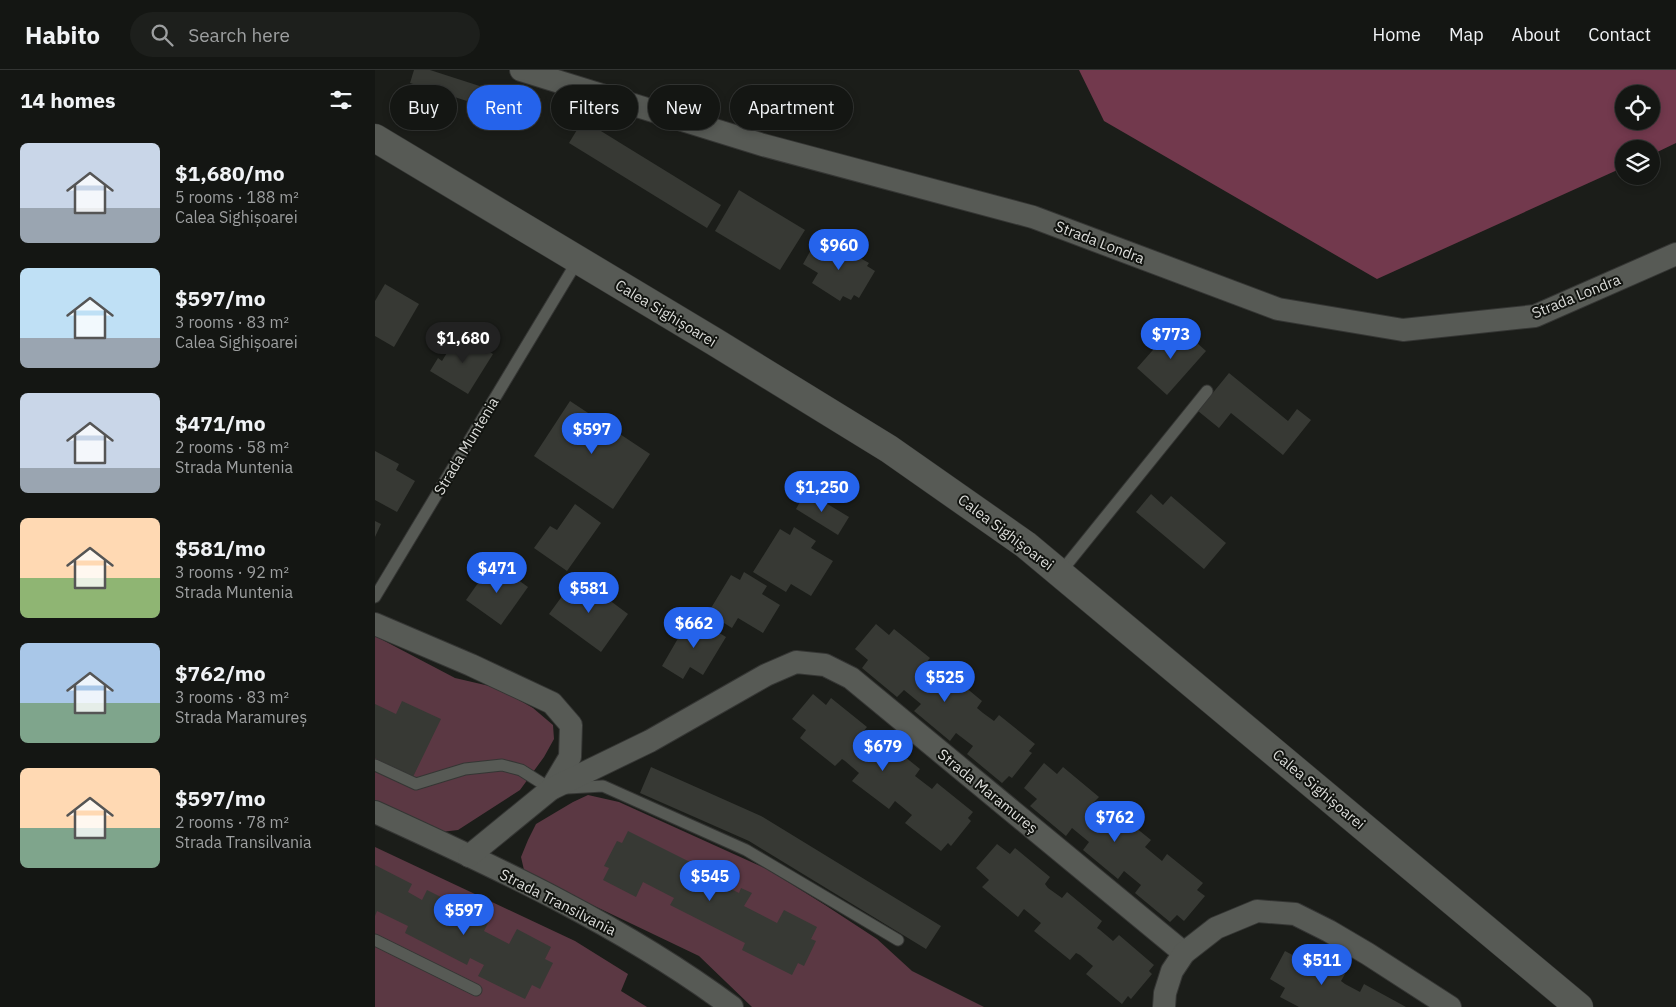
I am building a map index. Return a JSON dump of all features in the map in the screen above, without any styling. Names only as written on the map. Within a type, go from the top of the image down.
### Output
[{"type":"main road","name":"Calea Sighișoarei","points":[[375,138],[889,449],[1026,545],[1579,1007]]},
{"type":"street","name":"Strada Londra","points":[[521,70],[763,145],[1033,217],[1278,309],[1403,330],[1535,316],[1676,254]]},
{"type":"street","points":[[375,624],[471,665],[552,703],[571,725],[570,757],[551,789]]},
{"type":"street","name":"Strada Maramureș","points":[[469,856],[551,789],[649,741],[766,674],[795,662],[825,665],[851,678],[1184,953]]},
{"type":"street","name":"Strada Transilvania","points":[[375,812],[573,908],[629,939],[732,1007]]},
{"type":"street","points":[[1164,1007],[1165,993],[1172,971],[1184,953],[1216,928],[1257,910],[1295,914],[1345,940],[1450,1007]]},
{"type":"lane","name":"Strada Muntenia","points":[[375,597],[579,260]]},
{"type":"lane","points":[[1060,573],[1207,391]]},
{"type":"lane","points":[[375,765],[416,784],[465,769],[502,765],[521,770],[551,789],[603,786],[746,850],[898,940]]},
{"type":"lane","points":[[375,940],[476,990]]},
{"type":"shaded area","points":[[1079,70],[1676,70],[1676,143],[1660,151],[1660,140],[1615,140],[1615,171],[1377,279],[1104,121]]},
{"type":"shaded area","points":[[375,636],[455,678],[498,688],[533,708],[553,725],[554,739],[544,757],[520,790],[458,830],[433,833],[375,808]]},
{"type":"shaded area","points":[[588,795],[619,802],[767,869],[877,939],[912,971],[984,1007],[752,1007],[699,956],[561,890],[524,870],[521,857],[536,824]]},
{"type":"shaded area","points":[[375,847],[575,941],[628,974],[621,991],[647,1007],[375,1007]]},
{"type":"building","points":[[414,70],[430,70],[476,85],[467,85],[467,101],[457,98],[457,85],[416,85],[410,83]]},
{"type":"building","points":[[577,130],[599,130],[721,205],[707,228],[569,143]]},
{"type":"building","points":[[739,190],[805,230],[780,270],[715,231]]},
{"type":"building","points":[[828,240],[869,263],[867,266],[875,271],[859,298],[854,295],[851,300],[843,296],[840,301],[812,283],[818,273],[803,264],[812,248],[820,253]]},
{"type":"building","points":[[385,284],[419,304],[394,347],[375,336],[375,301]]},
{"type":"building","points":[[1176,324],[1206,351],[1167,395],[1137,368]]},
{"type":"building","points":[[459,333],[493,354],[468,394],[430,371],[438,358],[442,361]]},
{"type":"building","points":[[1229,373],[1288,421],[1297,409],[1311,420],[1283,455],[1231,413],[1219,428],[1198,411]]},
{"type":"building","points":[[570,401],[650,454],[613,509],[534,456]]},
{"type":"building","points":[[375,451],[399,464],[396,470],[415,481],[397,512],[375,500]]},
{"type":"building","points":[[806,491],[849,517],[838,535],[796,509]]},
{"type":"building","points":[[1151,494],[1163,505],[1171,496],[1226,543],[1204,569],[1136,512]]},
{"type":"building","points":[[575,504],[601,523],[567,571],[534,548],[550,526],[557,530]]},
{"type":"building","points":[[375,521],[381,524],[375,537]]},
{"type":"building","points":[[794,527],[816,541],[811,548],[833,561],[811,596],[791,584],[786,592],[753,572],[780,529],[790,535]]},
{"type":"building","points":[[493,562],[528,587],[501,625],[466,600]]},
{"type":"building","points":[[744,572],[767,586],[762,594],[780,605],[763,633],[738,618],[732,628],[708,613],[731,575],[740,580]]},
{"type":"building","points":[[577,576],[628,614],[601,652],[549,614]]},
{"type":"building","points":[[691,616],[726,637],[703,675],[690,667],[683,679],[662,666]]},
{"type":"building","points":[[876,624],[889,635],[894,629],[930,658],[924,665],[941,678],[947,672],[982,701],[977,708],[983,713],[994,721],[999,715],[1035,744],[1029,751],[1032,753],[1012,778],[1009,776],[1002,783],[967,754],[973,746],[956,733],[950,741],[914,711],[921,704],[904,690],[897,697],[862,668],[868,660],[855,649]]},
{"type":"building","points":[[813,694],[826,705],[831,698],[867,727],[862,733],[866,737],[879,747],[884,740],[920,769],[915,776],[932,789],[937,783],[973,812],[968,818],[971,821],[951,846],[948,843],[941,851],[905,823],[912,815],[895,801],[889,809],[852,781],[859,773],[845,761],[842,759],[835,766],[800,738],[806,730],[792,719]]},
{"type":"building","points":[[402,701],[441,719],[413,777],[375,758],[375,704],[396,714]]},
{"type":"building","points":[[1044,763],[1057,774],[1063,767],[1099,797],[1093,803],[1110,817],[1115,811],[1151,840],[1145,847],[1162,861],[1167,854],[1203,883],[1197,890],[1205,896],[1184,921],[1177,915],[1170,922],[1135,893],[1141,885],[1124,871],[1118,879],[1083,850],[1089,842],[1072,828],[1066,836],[1030,806],[1037,799],[1024,788]]},
{"type":"building","points":[[651,767],[761,816],[941,926],[926,949],[749,841],[640,793]]},
{"type":"building","points":[[628,831],[716,875],[713,880],[739,893],[741,888],[752,893],[744,906],[777,923],[784,910],[817,927],[811,939],[816,941],[804,966],[798,963],[792,975],[742,950],[745,943],[670,905],[674,898],[643,882],[636,897],[603,880],[609,868],[604,866],[617,841],[622,843]]},
{"type":"building","points":[[997,844],[1010,854],[1015,848],[1050,877],[1045,884],[1048,888],[1062,898],[1067,892],[1102,921],[1097,928],[1113,941],[1119,935],[1154,965],[1149,971],[1152,974],[1131,999],[1128,996],[1122,1004],[1086,974],[1093,966],[1080,955],[1076,953],[1070,960],[1034,931],[1041,923],[1024,909],[1018,917],[982,887],[989,880],[976,868]]},
{"type":"building","points":[[375,865],[412,884],[408,892],[422,900],[427,890],[489,921],[484,931],[509,944],[517,929],[551,947],[545,959],[553,963],[540,989],[532,985],[525,999],[478,976],[484,965],[470,958],[467,965],[405,933],[408,926],[377,911],[375,916]]},
{"type":"building","points":[[1285,951],[1300,959],[1304,952],[1345,974],[1341,981],[1345,984],[1360,992],[1364,984],[1406,1007],[1299,1007],[1280,997],[1285,988],[1270,979]]}]
